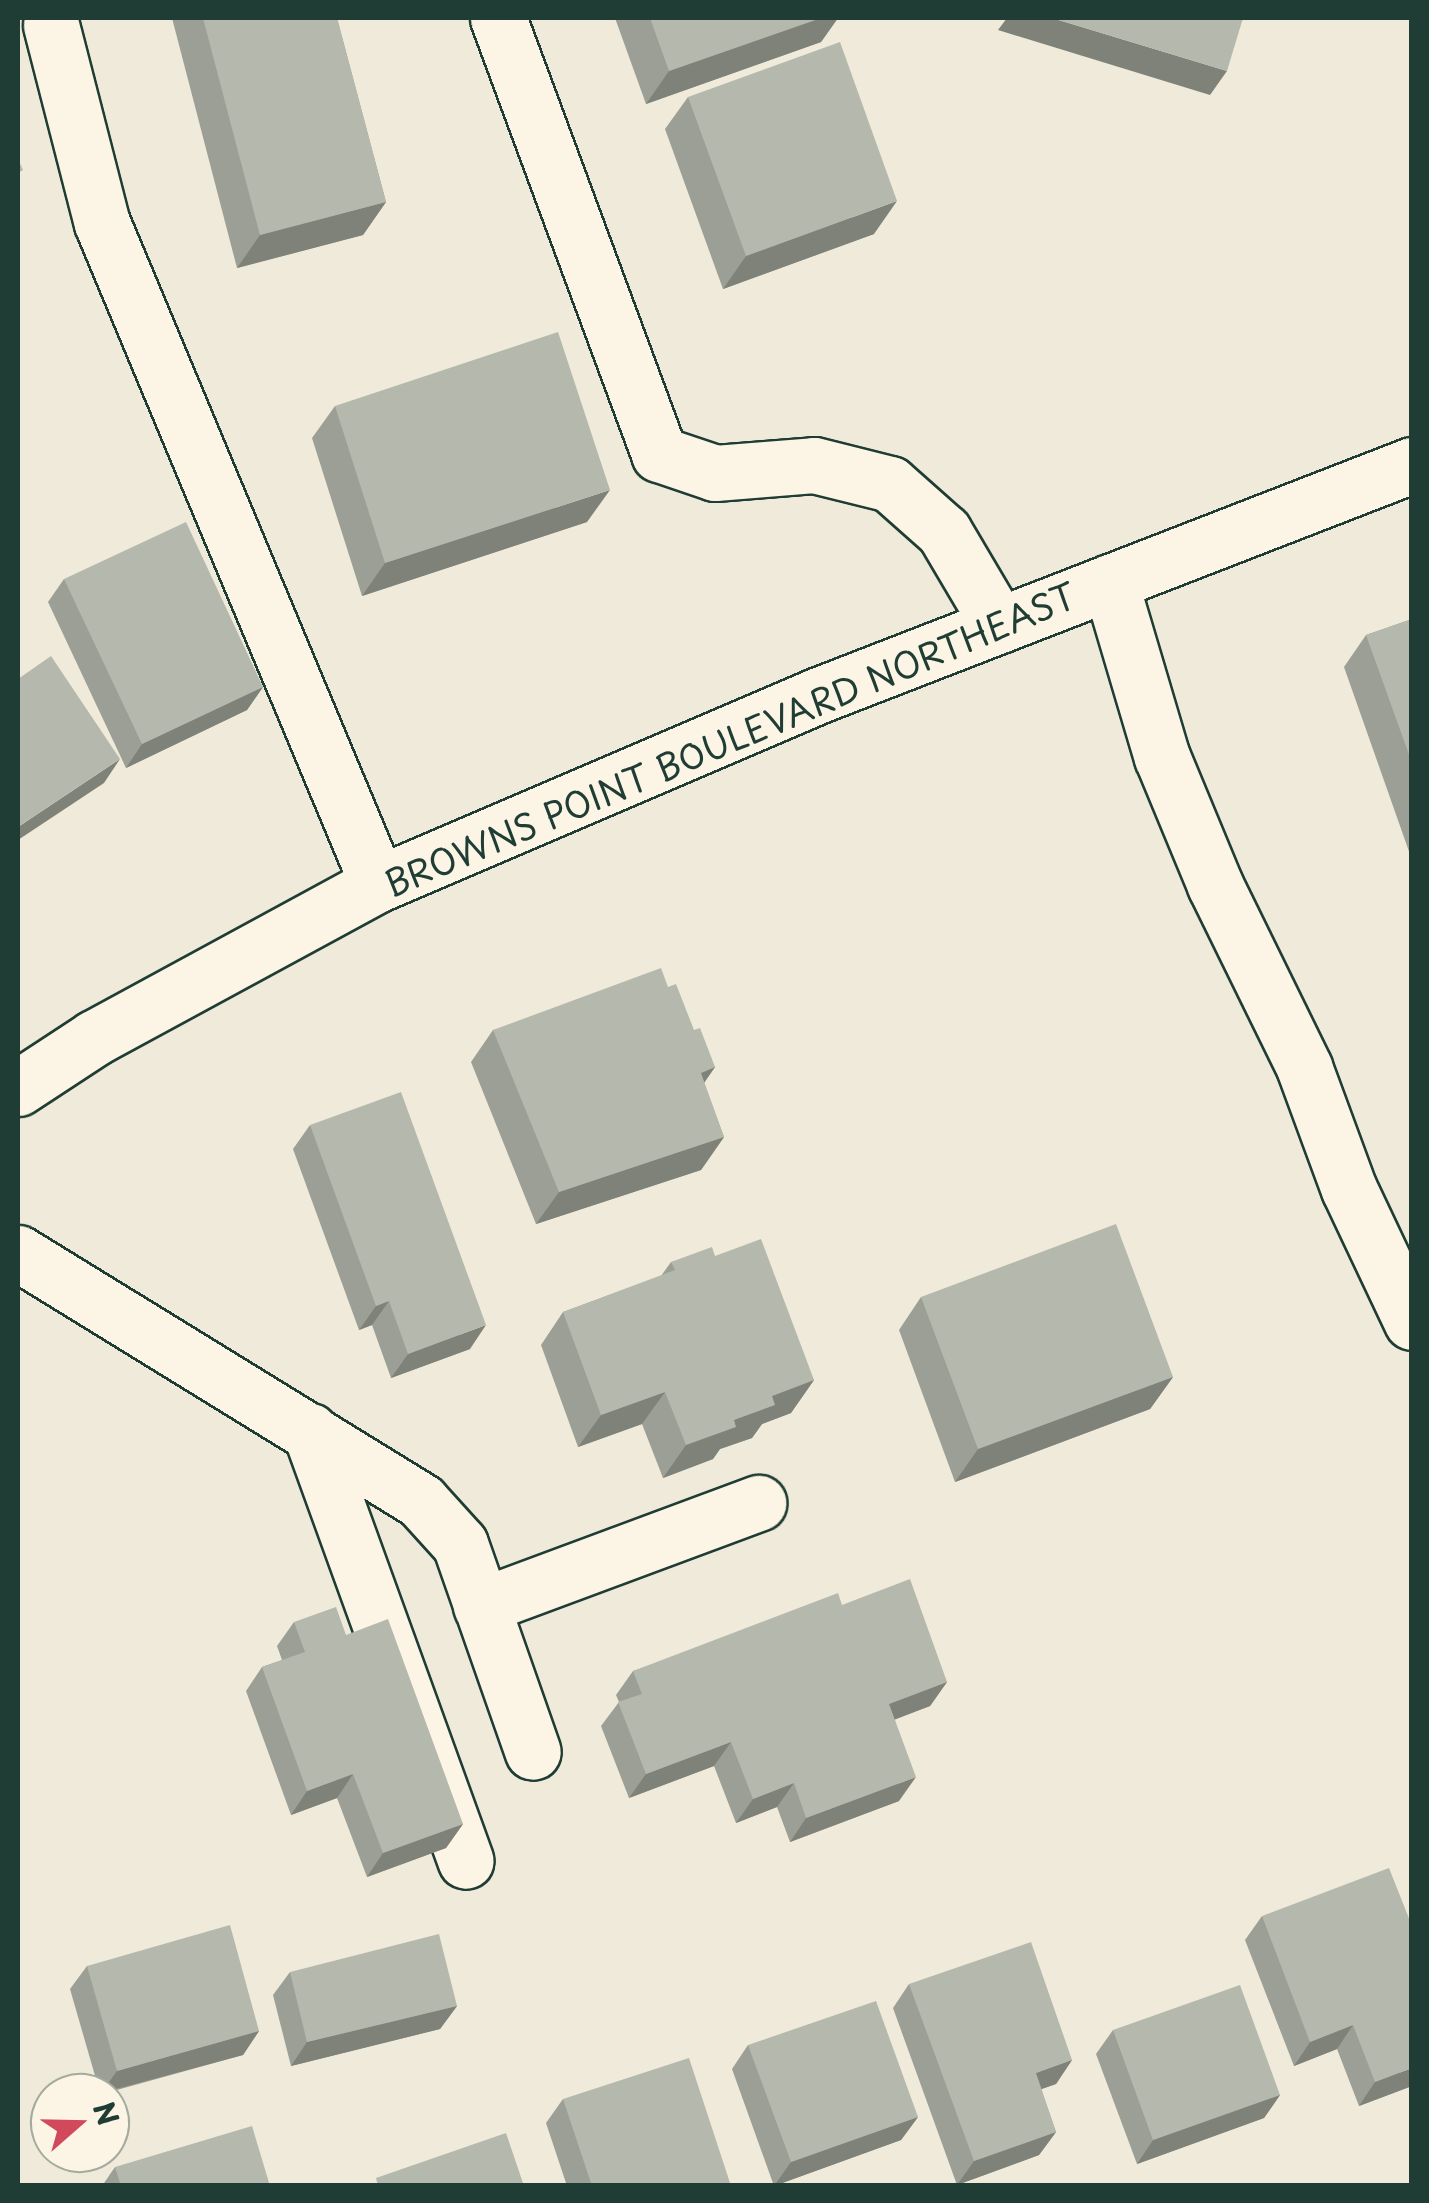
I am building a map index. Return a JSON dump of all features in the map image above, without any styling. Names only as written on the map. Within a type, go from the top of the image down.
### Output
[{"type":"street","points":[[498,18],[659,454],[715,473],[814,465],[890,484],[944,532],[999,626]]},
{"type":"street","points":[[50,25],[102,223],[378,884]]},
{"type":"street","name":"BROWNS POINT BOULEVARD NORTHEAST","points":[[18,1088],[94,1038],[378,884],[819,694],[1412,465]]},
{"type":"street","points":[[1110,582],[1162,757],[1304,1067],[1349,1189],[1412,1322]]},
{"type":"street","points":[[18,1252],[421,1501],[460,1544],[533,1752]]},
{"type":"street","points":[[310,1432],[466,1861]]},
{"type":"street","points":[[481,1606],[758,1503]]},
{"type":"building","points":[[203,18],[337,18],[386,202],[260,235]]},
{"type":"building","points":[[650,18],[821,18],[669,71]]},
{"type":"building","points":[[1052,18],[1243,18],[1227,71]]},
{"type":"building","points":[[840,42],[897,201],[746,256],[688,97]]},
{"type":"building","points":[[558,332],[610,490],[385,563],[335,406]]},
{"type":"building","points":[[186,522],[263,687],[142,744],[64,579]]},
{"type":"building","points":[[1412,619],[1412,763],[1366,635]]},
{"type":"building","points":[[51,656],[120,759],[18,827],[18,679]]},
{"type":"building","points":[[661,968],[668,987],[676,984],[694,1030],[700,1028],[715,1067],[701,1073],[724,1137],[559,1192],[493,1030]]},
{"type":"building","points":[[401,1092],[486,1325],[408,1354],[389,1301],[376,1306],[310,1125]]},
{"type":"building","points":[[1116,1224],[1173,1377],[978,1449],[921,1297]]},
{"type":"building","points":[[761,1239],[814,1380],[772,1396],[775,1405],[734,1420],[736,1427],[686,1445],[665,1392],[601,1415],[563,1312],[675,1270],[671,1262],[712,1247],[715,1256]]},
{"type":"building","points":[[910,1579],[947,1682],[889,1704],[916,1777],[806,1818],[794,1783],[753,1799],[731,1742],[646,1774],[618,1702],[642,1694],[633,1671],[838,1593],[842,1605]]},
{"type":"building","points":[[336,1607],[346,1635],[388,1619],[463,1824],[383,1853],[353,1774],[307,1791],[262,1667],[305,1652],[294,1622]]},
{"type":"building","points":[[1389,1868],[1412,1926],[1412,2068],[1375,2082],[1353,2025],[1310,2042],[1262,1916]]},
{"type":"building","points":[[230,1925],[259,2031],[117,2071],[87,1966]]},
{"type":"building","points":[[439,1934],[457,2006],[307,2042],[290,1972]]},
{"type":"building","points":[[1031,1942],[1072,2060],[1036,2073],[1056,2132],[974,2161],[909,1984]]},
{"type":"building","points":[[1240,1985],[1280,2095],[1153,2140],[1113,2030]]},
{"type":"building","points":[[876,2001],[918,2117],[791,2162],[748,2045]]},
{"type":"building","points":[[689,2058],[731,2186],[592,2186],[563,2099]]},
{"type":"building","points":[[252,2126],[270,2186],[121,2186],[117,2173],[130,2173],[130,2163]]},
{"type":"building","points":[[506,2133],[524,2186],[378,2186],[376,2178]]}]
